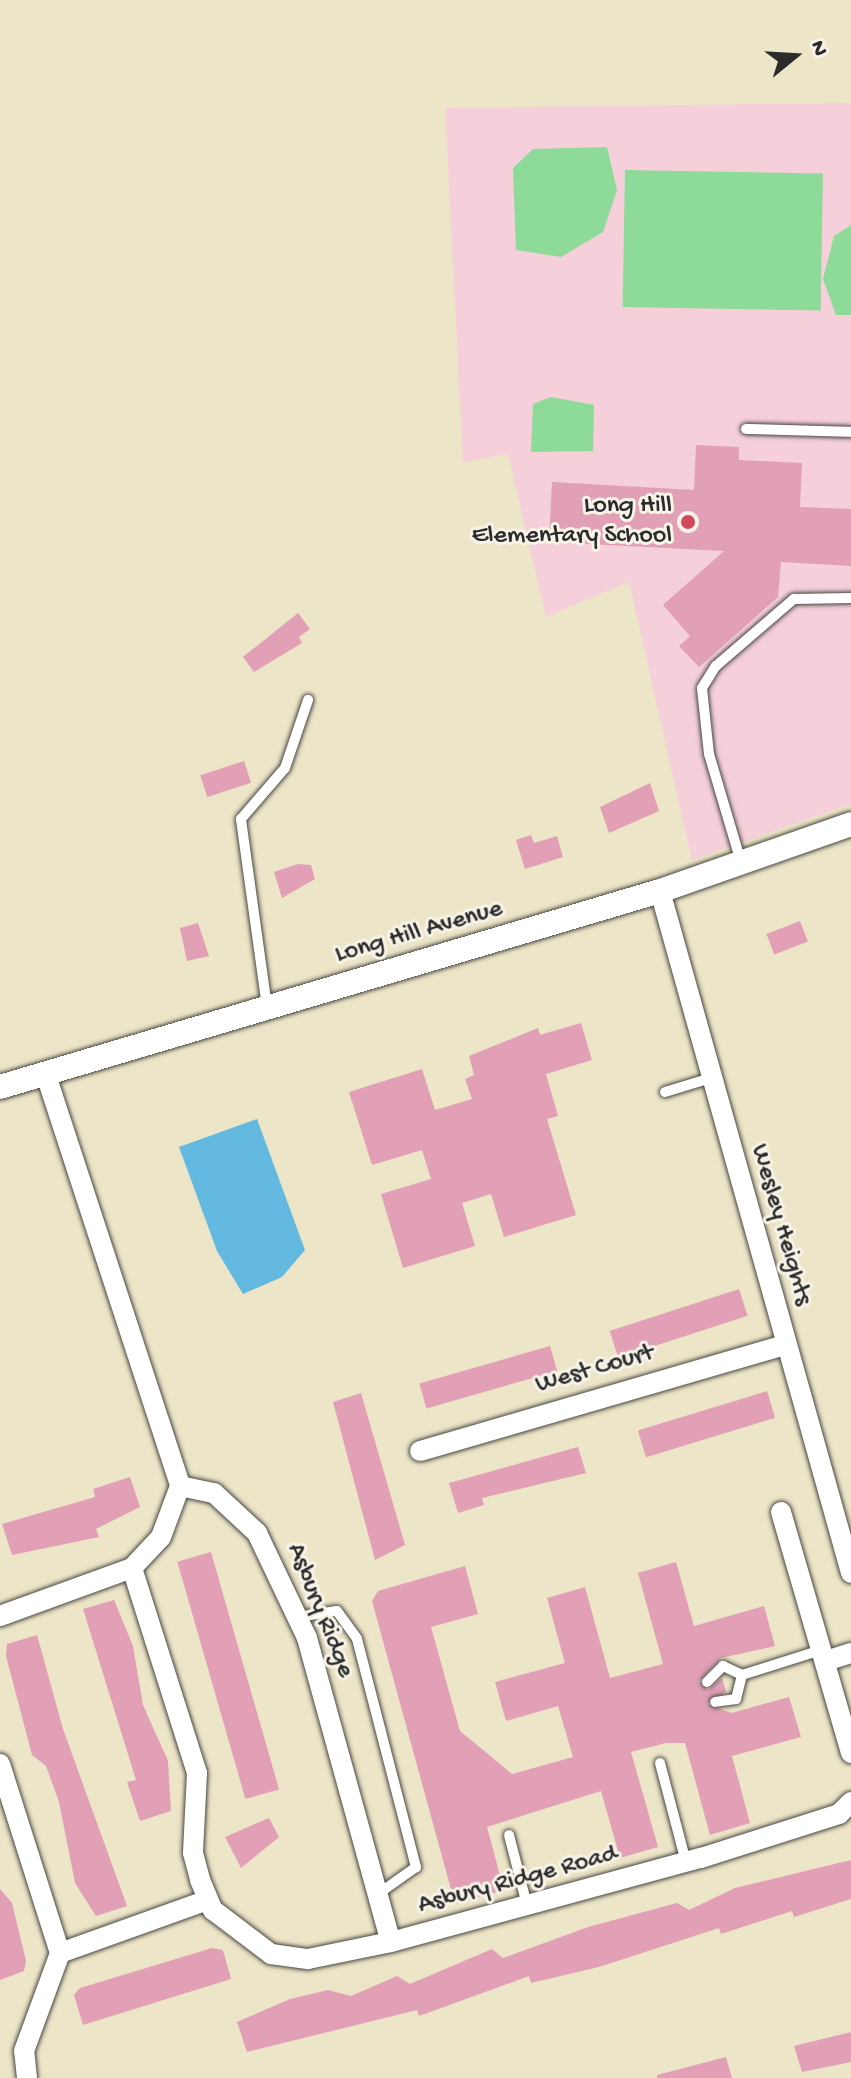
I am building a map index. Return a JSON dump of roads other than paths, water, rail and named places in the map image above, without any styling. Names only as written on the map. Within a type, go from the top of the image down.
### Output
[{"type":"street","name":"Long Hill Avenue","points":[[0,1087],[660,891],[851,824]]},
{"type":"street","name":"Wesley Heights","points":[[660,891],[851,1573]]},
{"type":"street","points":[[0,1616],[132,1568],[161,1537],[180,1486],[45,1072]]},
{"type":"street","name":"West Court","points":[[420,1451],[786,1345]]},
{"type":"street","name":"Asbury Ridge","points":[[180,1486],[214,1493],[257,1533],[298,1617],[391,1942]]},
{"type":"street","points":[[781,1512],[851,1753]]},
{"type":"street","name":"Asbury Ridge Road","points":[[132,1568],[197,1773],[193,1853],[208,1900],[238,1933],[289,1959],[391,1942],[686,1862],[839,1814],[851,1802]]},
{"type":"street","points":[[825,1655],[851,1653]]},
{"type":"street","points":[[0,1764],[60,1953],[24,2051],[27,2078]]},
{"type":"street","points":[[60,1953],[208,1900]]},
{"type":"lane","points":[[746,429],[851,432]]},
{"type":"lane","points":[[741,862],[709,754],[702,688],[716,666],[794,599],[851,598]]},
{"type":"lane","points":[[267,1007],[241,819],[285,768],[308,700]]},
{"type":"lane","points":[[665,1092],[711,1078]]},
{"type":"lane","points":[[298,1617],[337,1611],[357,1639],[415,1860],[408,1878],[378,1894]]},
{"type":"lane","points":[[707,1682],[723,1666],[742,1675],[825,1655]]},
{"type":"lane","points":[[715,1702],[736,1699],[742,1675]]},
{"type":"lane","points":[[660,1763],[686,1862]]},
{"type":"lane","points":[[509,1835],[527,1905]]},
{"type":"water","points":[[257,1119],[305,1250],[282,1277],[243,1294],[217,1251],[179,1147]]},
{"type":"place","name":"Long Hill Elementary School","points":[[688,522]]}]
